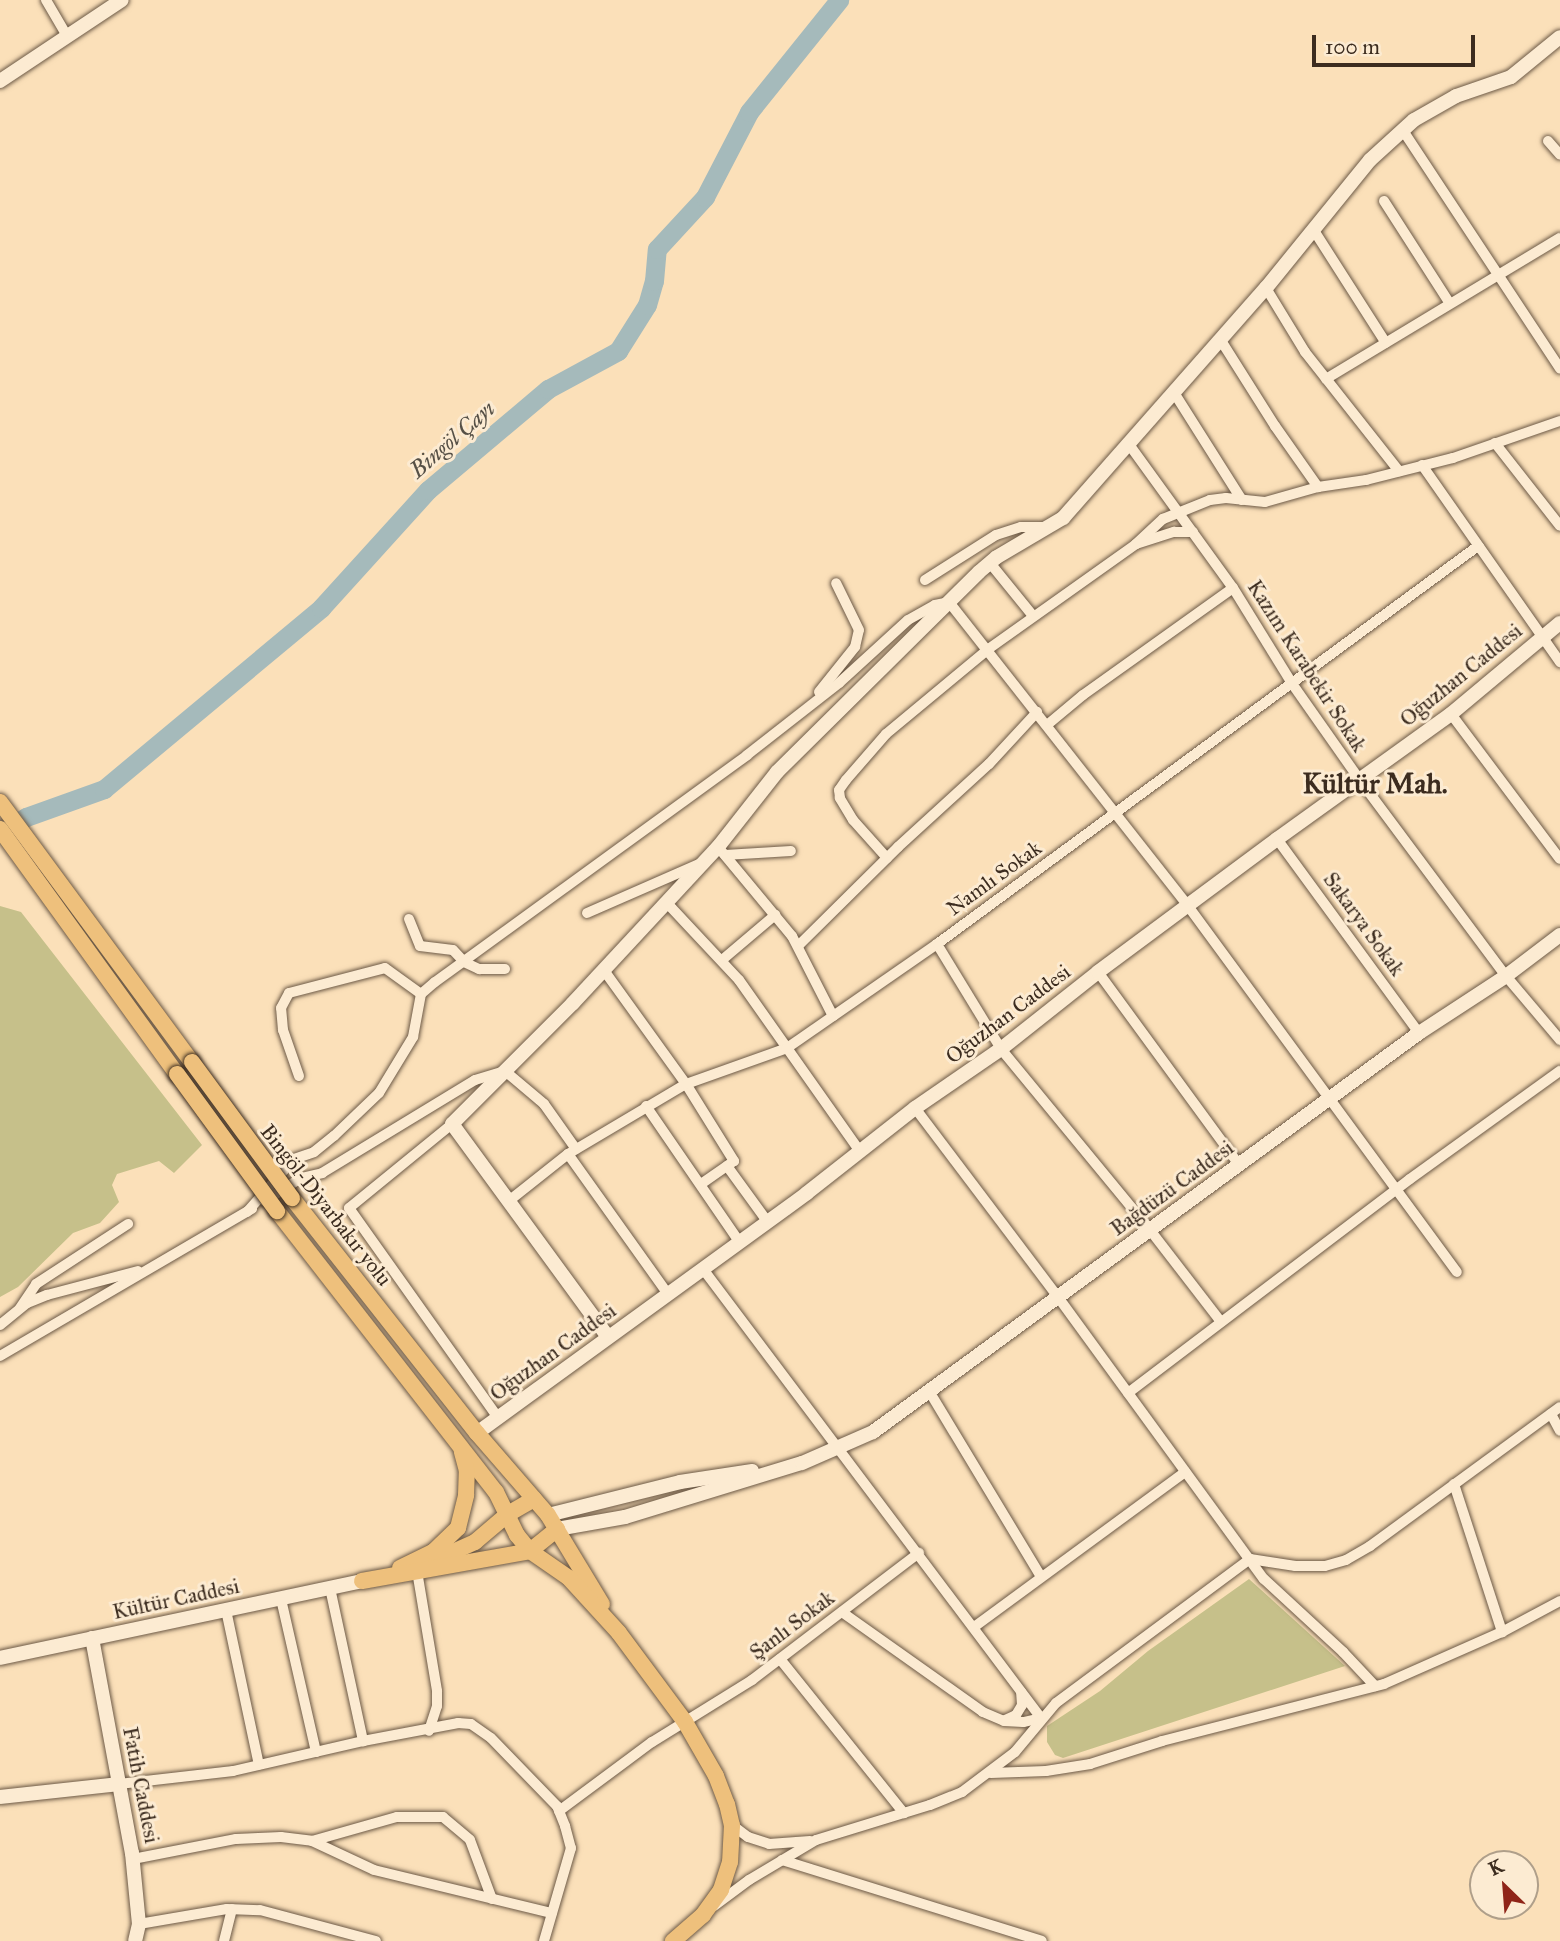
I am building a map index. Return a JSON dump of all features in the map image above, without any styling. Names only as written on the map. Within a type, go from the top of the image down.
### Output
[{"type":"main road","name":"Bingöl-Diyarbakır yolu","points":[[0,802],[292,1199],[477,1433],[552,1522],[619,1633],[685,1722],[716,1776],[727,1804],[732,1825],[730,1862],[720,1890],[703,1915],[673,1941]]},
{"type":"main road","name":"Bingöl-Diyarbakır yolu","points":[[0,829],[277,1211],[496,1492],[517,1535],[530,1551],[569,1578],[619,1633]]},
{"type":"main road","points":[[362,1581],[418,1561],[449,1539],[458,1528],[465,1507],[467,1471],[459,1444]]},
{"type":"main road","points":[[362,1581],[455,1553],[475,1542],[508,1514],[534,1499]]},
{"type":"main road","points":[[362,1581],[530,1551],[552,1522]]},
{"type":"street","points":[[46,0],[67,36]]},
{"type":"street","points":[[0,81],[122,0]]},
{"type":"street","points":[[587,913],[703,862],[721,851],[777,772],[990,563],[1063,518],[1266,288],[1358,173],[1402,129],[1456,96],[1511,77],[1560,37]]},
{"type":"street","points":[[1402,129],[1500,273],[1560,369]]},
{"type":"street","points":[[1548,141],[1560,155]]},
{"type":"street","points":[[1384,201],[1450,304]]},
{"type":"street","points":[[1313,229],[1386,343]]},
{"type":"street","points":[[1326,379],[1560,238]]},
{"type":"street","points":[[1266,288],[1326,379],[1399,471]]},
{"type":"street","points":[[1220,339],[1275,426],[1318,487]]},
{"type":"street","points":[[1173,391],[1242,500]]},
{"type":"street","points":[[887,858],[853,820],[839,790],[886,734],[987,650],[1178,511],[1210,500],[1265,502],[1318,487],[1399,471],[1560,421]]},
{"type":"street","name":"Kazım Karabekir Sokak","points":[[1129,443],[1233,589],[1293,685],[1359,779],[1506,976],[1560,1040]]},
{"type":"street","points":[[1494,443],[1560,526]]},
{"type":"street","points":[[1422,465],[1560,662]]},
{"type":"street","points":[[925,580],[996,535],[1021,527],[1051,527]]},
{"type":"street","points":[[1136,544],[1174,532],[1193,532]]},
{"type":"street","name":"Namlı Sokak","points":[[510,1200],[572,1152],[686,1084],[788,1048],[937,944],[1293,685],[1478,546]]},
{"type":"street","points":[[990,563],[1033,617]]},
{"type":"street","points":[[802,710],[855,647],[859,630],[836,583]]},
{"type":"street","points":[[1047,725],[1083,695],[1233,589]]},
{"type":"street","points":[[950,602],[1188,905],[1457,1272]]},
{"type":"street","points":[[247,1212],[293,1159],[314,1152],[379,1093],[413,1037],[421,994],[747,755],[839,683],[908,620],[935,605],[950,602]]},
{"type":"street","name":"Oğuzhan Caddesi","points":[[477,1433],[703,1269],[915,1108],[1001,1049],[1098,972],[1277,839],[1451,714],[1560,623]]},
{"type":"street","points":[[798,946],[887,858],[989,764],[1037,712]]},
{"type":"street","points":[[1451,714],[1560,859]]},
{"type":"street","name":"Sakarya Sokak","points":[[1277,839],[1419,1032]]},
{"type":"street","points":[[721,851],[791,851]]},
{"type":"street","points":[[721,851],[798,946],[833,1016]]},
{"type":"street","points":[[498,1418],[349,1208],[452,1124],[603,970],[703,862]]},
{"type":"street","points":[[666,902],[722,960],[859,1150]]},
{"type":"street","points":[[722,960],[775,915]]},
{"type":"street","points":[[408,919],[420,946],[453,950],[464,962],[490,971],[505,969]]},
{"type":"street","name":"Bağdüzü Caddesi","points":[[552,1522],[625,1517],[802,1463],[873,1432],[1419,1032],[1506,976],[1560,935]]},
{"type":"street","points":[[937,944],[1001,1049],[1150,1230],[1221,1322]]},
{"type":"street","points":[[299,1076],[283,1030],[281,1008],[289,993],[385,968],[421,994]]},
{"type":"street","points":[[603,970],[686,1084],[734,1161],[701,1184]]},
{"type":"street","points":[[1098,972],[1239,1165]]},
{"type":"street","points":[[505,1071],[544,1104],[572,1152],[667,1293]]},
{"type":"street","points":[[0,1356],[301,1178],[322,1173],[475,1080],[505,1071]]},
{"type":"street","points":[[1128,1393],[1396,1190],[1560,1071]]},
{"type":"street","points":[[646,1106],[738,1240]]},
{"type":"street","points":[[915,1108],[1058,1297],[1264,1579],[1343,1652],[1375,1686]]},
{"type":"street","points":[[452,1124],[608,1337]]},
{"type":"street","points":[[727,1166],[767,1221]]},
{"type":"street","points":[[0,1325],[20,1308],[36,1284],[128,1224]]},
{"type":"street","points":[[20,1308],[47,1296],[149,1268]]},
{"type":"street","points":[[703,1269],[839,1446],[1041,1718]]},
{"type":"street","points":[[929,1391],[1041,1577]]},
{"type":"street","points":[[732,1825],[748,1837],[769,1844],[816,1840],[962,1792],[991,1773],[1014,1752],[1041,1718],[1073,1689],[1250,1559],[1295,1566],[1325,1566],[1346,1560],[1370,1546],[1556,1410],[1560,1431]]},
{"type":"street","points":[[974,1628],[1185,1472]]},
{"type":"street","points":[[1454,1484],[1502,1632]]},
{"type":"street","name":"Şanlı Sokak","points":[[559,1811],[780,1659],[919,1553]]},
{"type":"street","points":[[417,1572],[437,1692],[437,1706],[429,1731]]},
{"type":"street","name":"Kültür Caddesi","points":[[0,1658],[362,1581]]},
{"type":"street","points":[[330,1588],[363,1741]]},
{"type":"street","points":[[281,1599],[316,1752]]},
{"type":"street","points":[[991,1773],[1046,1772],[1090,1764],[1162,1741],[1375,1686],[1502,1632],[1560,1601]]},
{"type":"street","points":[[226,1610],[259,1765]]},
{"type":"street","points":[[842,1612],[983,1712],[1004,1720],[1023,1722],[1041,1718]]},
{"type":"street","name":"Fatih Caddesi","points":[[92,1638],[133,1859],[139,1924],[135,1941]]},
{"type":"street","points":[[780,1659],[904,1813]]},
{"type":"street","points":[[1004,1720],[1016,1715],[1022,1705],[1021,1690]]},
{"type":"street","points":[[0,1797],[259,1765],[458,1723],[481,1729],[559,1811],[571,1848],[544,1941]]},
{"type":"street","points":[[312,1841],[397,1817],[443,1817],[470,1840],[492,1899]]},
{"type":"street","points":[[133,1859],[236,1839],[281,1837],[312,1841],[374,1870],[552,1913]]},
{"type":"street","points":[[703,1915],[782,1860],[816,1840]]},
{"type":"street","points":[[782,1860],[1042,1941]]},
{"type":"street","points":[[139,1924],[232,1909],[260,1910],[340,1936],[376,1941]]},
{"type":"street","points":[[224,1941],[232,1909]]},
{"type":"shaded area","points":[[0,906],[21,912],[202,1145],[174,1173],[159,1161],[117,1174],[112,1185],[119,1202],[100,1223],[73,1233],[18,1287],[0,1297]]},
{"type":"shaded area","points":[[1249,1579],[1345,1666],[1063,1758],[1055,1755],[1047,1742],[1047,1726],[1100,1691],[1148,1651]]},
{"type":"waterway","name":"Bingöl Çayı","points":[[1,832],[26,817],[104,789],[321,608],[428,490],[548,389],[618,351],[647,305],[654,281],[657,249],[705,197],[749,112],[839,0]]},
{"type":"district","name":"Kültür Mah.","points":[[1375,784]]}]
